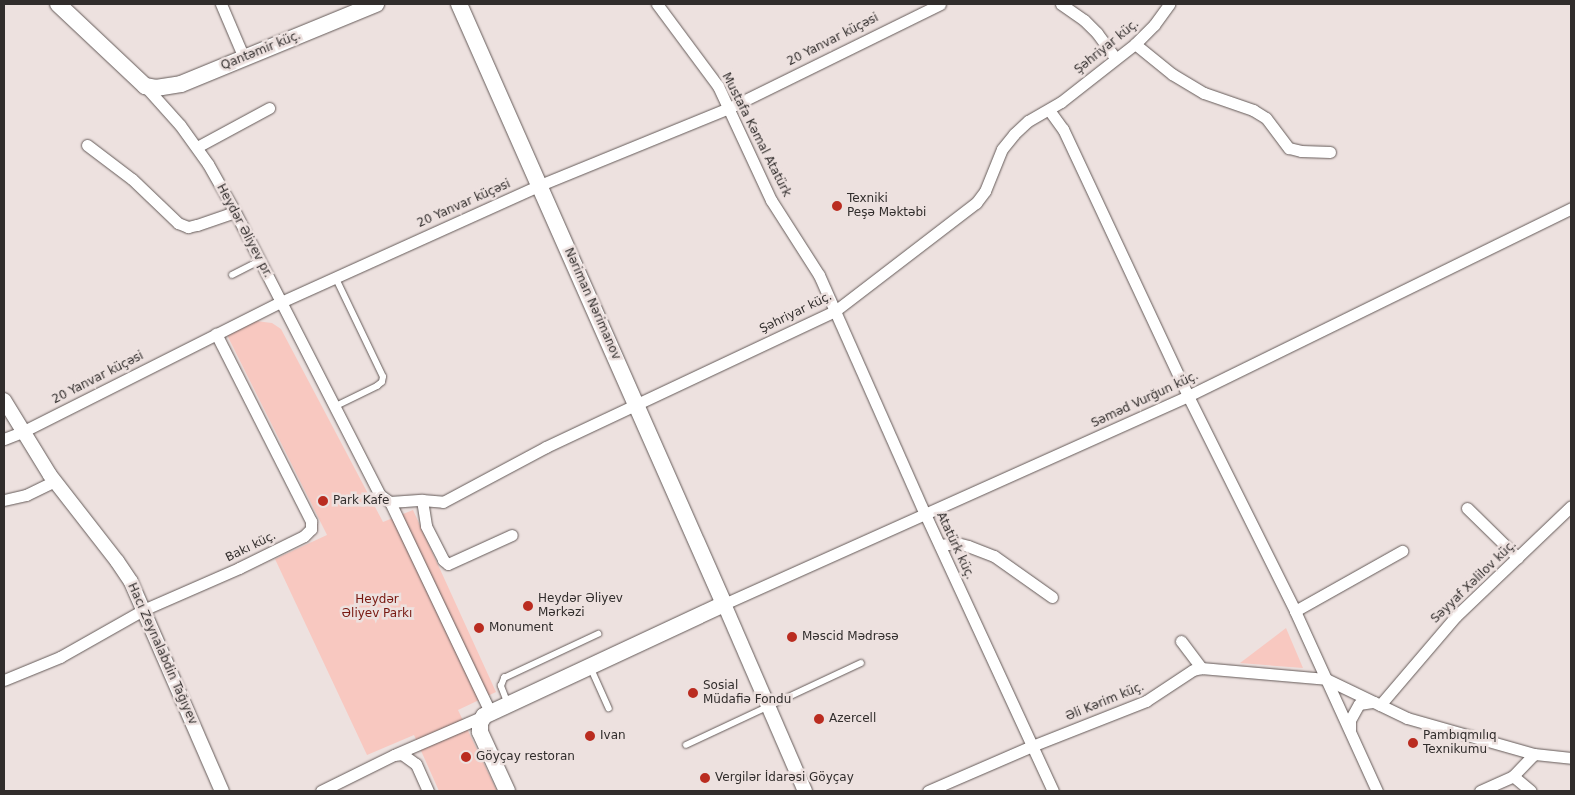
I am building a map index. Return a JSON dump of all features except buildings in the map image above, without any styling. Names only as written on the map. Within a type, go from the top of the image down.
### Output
[{"type":"main road","name":"Heydər Əliyev pr.","points":[[58,4],[145,86]]},
{"type":"main road","name":"Qantəmir küç.","points":[[145,86],[167,88],[376,4]]},
{"type":"main road","name":"Nəriman Nərimanov","points":[[459,4],[724,604]]},
{"type":"main road","points":[[507,791],[485,720],[508,704],[724,604]]},
{"type":"street","points":[[222,4],[244,58]]},
{"type":"street","name":"Mustafa Kəmal Atatürk","points":[[657,4],[713,80],[729,108],[772,200],[819,275],[835,311]]},
{"type":"street","name":"20 Yanvar küçəsi","points":[[4,439],[22,432],[280,302],[540,185],[729,108],[940,4]]},
{"type":"street","points":[[1061,4],[1084,20],[1097,33],[1115,58]]},
{"type":"street","name":"Şəhriyar küç.","points":[[390,502],[422,500],[443,502],[456,497],[546,447],[835,311],[976,203],[985,191],[1002,149],[1028,121],[1049,110],[1135,44],[1154,25],[1169,4]]},
{"type":"street","points":[[1135,44],[1172,74],[1204,93],[1253,110],[1266,118],[1289,148],[1330,152]]},
{"type":"street","name":"Heydər Əliyev pr.","points":[[145,86],[198,147],[235,212],[380,495],[390,502]]},
{"type":"street","points":[[198,147],[269,108]]},
{"type":"street","points":[[1049,110],[1063,128],[1188,396],[1295,611],[1377,791]]},
{"type":"street","points":[[87,145],[132,179],[178,224],[188,227],[235,212]]},
{"type":"street","name":"Səməd Vurğun küç.","points":[[724,604],[1188,396],[1571,208]]},
{"type":"street","name":"Atatürk küç.","points":[[835,311],[925,514],[1053,791]]},
{"type":"street","name":"Bakı küç.","points":[[4,680],[60,657],[144,610],[239,568],[304,536],[311,529],[311,521],[216,334]]},
{"type":"street","name":"Hacı Zeynalabdin Tağıyev","points":[[4,400],[22,432],[55,481],[118,562],[131,582],[222,791]]},
{"type":"street","points":[[4,500],[26,495],[55,481]]},
{"type":"street","points":[[422,500],[426,526],[443,560],[448,564],[512,535]]},
{"type":"street","points":[[321,791],[394,755],[485,720],[390,502]]},
{"type":"street","points":[[1467,508],[1518,558]]},
{"type":"street","name":"Səyyaf Xəlilov küç.","points":[[1378,704],[1456,616],[1518,558],[1569,515]]},
{"type":"street","points":[[940,545],[957,543],[994,556],[1052,597]]},
{"type":"street","points":[[1295,611],[1402,551]]},
{"type":"street","points":[[724,604],[805,791]]},
{"type":"street","points":[[1182,641],[1201,668],[1326,679],[1408,718],[1534,754],[1571,758]]},
{"type":"street","name":"Əli Kərim küç.","points":[[928,791],[1032,746],[1146,701],[1193,670],[1201,668]]},
{"type":"street","points":[[1350,732],[1350,720],[1359,704],[1378,704]]},
{"type":"street","points":[[394,755],[402,754],[416,764],[428,791]]},
{"type":"street","points":[[1480,791],[1513,776],[1534,754]]},
{"type":"street","points":[[1513,776],[1531,791]]},
{"type":"lane","points":[[232,275],[260,261]]},
{"type":"lane","points":[[334,407],[377,386],[382,382],[383,377],[335,277]]},
{"type":"lane","points":[[508,704],[501,686],[504,678],[598,634]]},
{"type":"lane","points":[[686,745],[861,663]]},
{"type":"lane","points":[[590,666],[609,708]]},
{"type":"green space","name":"Heydər Əliyev Parkı","points":[[256,321],[272,323],[281,329],[383,522],[413,510],[496,692],[458,710],[497,791],[439,791],[414,735],[367,755],[275,559],[327,535],[227,335]]},
{"type":"green space","points":[[1286,628],[1303,668],[1240,663]]},
{"type":"place","name":"Texniki Peşə Məktəbi","points":[[837,206]]},
{"type":"place","name":"Park Kafe","points":[[323,501]]},
{"type":"place","name":"Heydər Əliyev Mərkəzi","points":[[528,606]]},
{"type":"place","name":"Monument","points":[[479,628]]},
{"type":"place","name":"Məscid Mədrəsə","points":[[792,637]]},
{"type":"place","name":"Sosial Müdafiə Fondu","points":[[693,693]]},
{"type":"place","name":"Azercell","points":[[819,719]]},
{"type":"place","name":"Ivan","points":[[590,736]]},
{"type":"place","name":"Pambıqmılıq Texnikumu","points":[[1413,743]]},
{"type":"place","name":"Göyçay restoran","points":[[466,757]]},
{"type":"place","name":"Vergilər İdarəsi Göyçay","points":[[705,778]]}]
